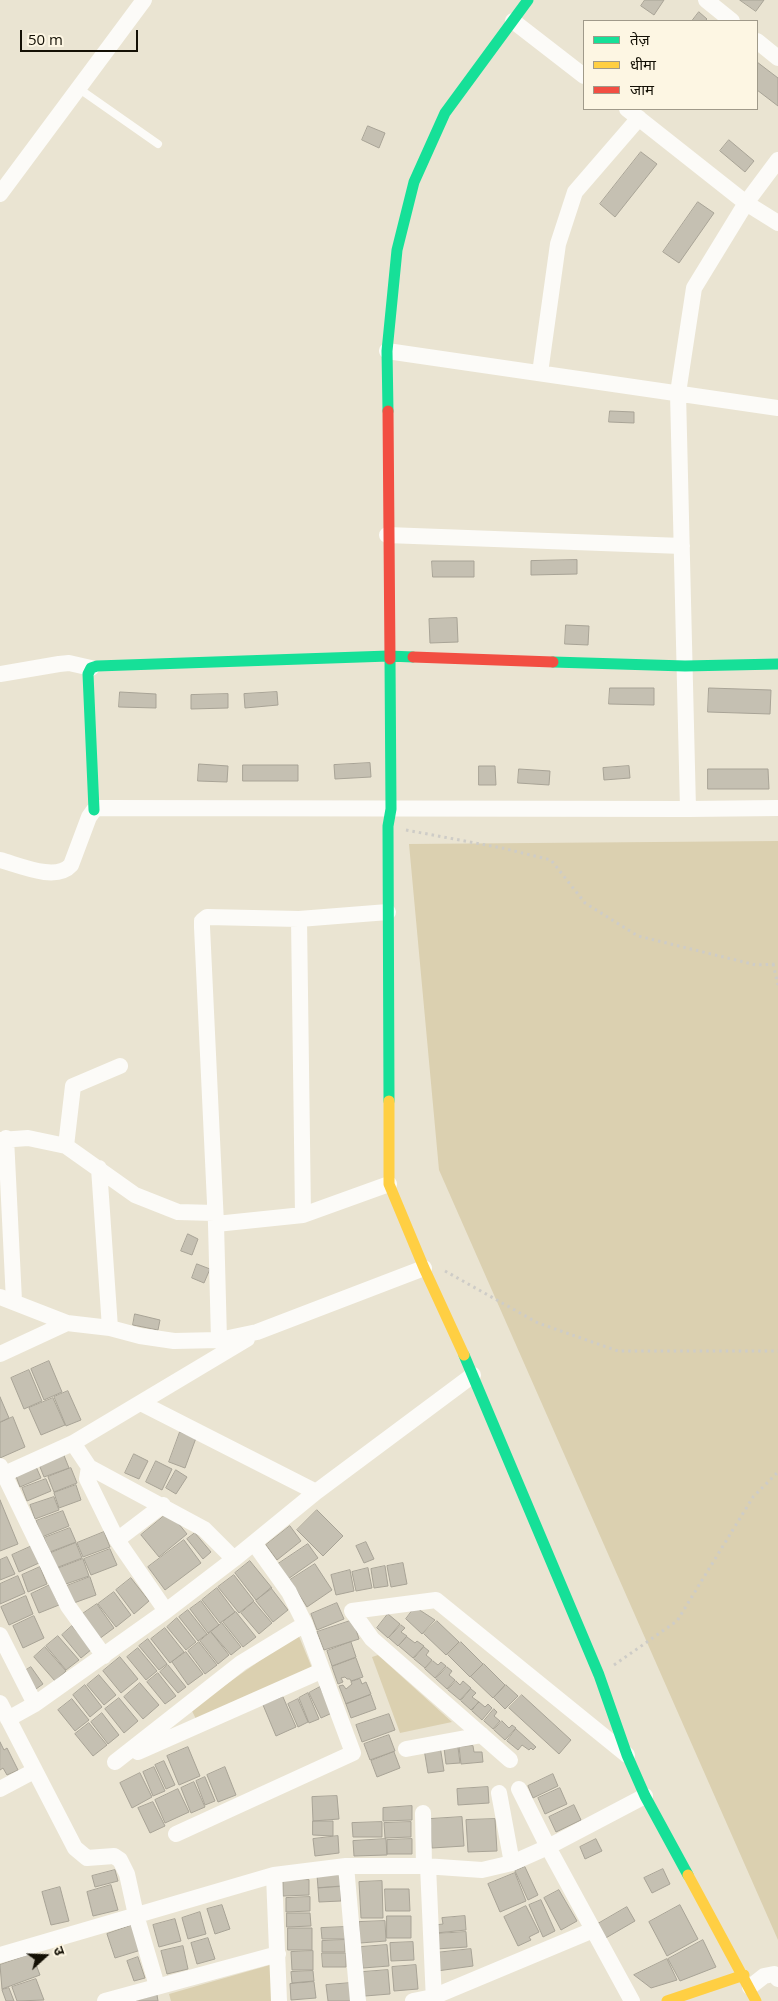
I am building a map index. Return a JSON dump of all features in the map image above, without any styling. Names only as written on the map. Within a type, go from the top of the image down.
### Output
[{"type":"street","points":[[0,194],[144,0]]},
{"type":"street","points":[[528,0],[445,113],[414,182],[397,250],[387,351],[387,535],[391,809],[388,826],[390,1184],[424,1268],[473,1375],[599,1675],[627,1755],[645,1796],[750,1992]]},
{"type":"street","points":[[706,0],[731,20]]},
{"type":"street","points":[[513,21],[583,75]]},
{"type":"street","points":[[758,42],[778,58]]},
{"type":"street","points":[[540,373],[558,244],[575,192],[633,114],[746,203],[778,223]]},
{"type":"street","points":[[688,809],[678,393],[694,288],[746,203],[778,160]]},
{"type":"street","points":[[387,351],[778,408]]},
{"type":"street","points":[[387,535],[682,546]]},
{"type":"street","points":[[0,674],[69,663],[91,668],[96,666],[389,656],[685,666],[778,664]]},
{"type":"street","points":[[91,668],[88,674],[94,810]]},
{"type":"street","points":[[0,860],[49,873],[66,870],[71,865],[89,817],[94,810],[100,808],[778,808]]},
{"type":"street","points":[[219,1340],[202,921],[207,917],[299,919],[388,912]]},
{"type":"street","points":[[299,919],[303,1215]]},
{"type":"street","points":[[66,1146],[73,1086],[120,1066]]},
{"type":"street","points":[[390,1184],[303,1215],[215,1218],[178,1212],[136,1195],[66,1146],[28,1138],[3,1139],[7,1299],[67,1323],[110,1328],[140,1336],[174,1340],[219,1340],[257,1332],[424,1268]]},
{"type":"street","points":[[99,1168],[110,1328]]},
{"type":"street","points":[[0,1354],[67,1323]]},
{"type":"street","points":[[104,1656],[68,1606],[1,1472],[74,1443],[257,1332]]},
{"type":"street","points":[[8,1719],[34,1704],[166,1611],[234,1559],[316,1492],[473,1375]]},
{"type":"street","points":[[141,1403],[316,1492]]},
{"type":"street","points":[[74,1443],[89,1467],[204,1529],[234,1559]]},
{"type":"street","points":[[89,1467],[87,1479],[117,1540],[166,1611]]},
{"type":"street","points":[[117,1540],[163,1506]]},
{"type":"street","points":[[176,1834],[353,1753],[305,1624],[289,1592],[254,1543]]},
{"type":"street","points":[[510,1760],[372,1639],[352,1611],[436,1600],[627,1755]]},
{"type":"street","points":[[305,1624],[241,1663],[115,1762],[321,1671]]},
{"type":"street","points":[[0,1635],[34,1704]]},
{"type":"street","points":[[0,1703],[75,1848],[87,1858],[114,1856],[120,1860],[127,1874],[136,1915],[157,1986]]},
{"type":"street","points":[[406,1749],[482,1735]]},
{"type":"street","points":[[0,1789],[34,1771]]},
{"type":"street","points":[[520,1789],[548,1846],[632,2001]]},
{"type":"street","points":[[499,1793],[512,1863]]},
{"type":"street","points":[[0,1955],[274,1875],[346,1866],[426,1866],[482,1870],[512,1863],[645,1796]]},
{"type":"street","points":[[423,1813],[433,1999]]},
{"type":"street","points":[[346,1866],[358,2001]]},
{"type":"street","points":[[274,1875],[279,2001]]},
{"type":"street","points":[[413,2001],[433,1999],[593,1930]]},
{"type":"street","points":[[104,2001],[121,1999],[157,1986],[278,1954]]},
{"type":"street","points":[[667,2001],[750,1992],[770,1974],[774,1974],[778,1979]]},
{"type":"lane","points":[[78,88],[158,144]]},
{"type":"path","points":[[388,826],[502,848],[551,860],[586,903],[638,936],[756,966],[776,964],[778,985]]},
{"type":"path","points":[[424,1268],[448,1271],[538,1324],[618,1351],[778,1351]]},
{"type":"path","points":[[599,1675],[677,1621],[753,1497],[778,1472]]},
{"type":"shaded area","points":[[778,841],[778,1940],[439,1170],[409,844]]},
{"type":"shaded area","points":[[298,1634],[312,1668],[197,1721],[191,1709]]},
{"type":"shaded area","points":[[378,1655],[452,1722],[400,1733],[372,1657]]},
{"type":"shaded area","points":[[270,1965],[273,2001],[171,2001],[169,1994]]},
{"type":"building","points":[[645,0],[664,0],[654,15],[641,6]]},
{"type":"building","points":[[740,0],[764,0],[756,11]]},
{"type":"building","points":[[699,12],[707,19],[706,20],[693,20]]},
{"type":"building","points":[[758,63],[778,78],[778,106],[758,91]]},
{"type":"building","points":[[368,126],[385,133],[379,148],[362,140]]},
{"type":"building","points":[[729,140],[754,161],[745,172],[720,151]]},
{"type":"building","points":[[641,152],[657,164],[615,217],[600,204]]},
{"type":"building","points":[[698,202],[714,213],[679,263],[663,252]]},
{"type":"building","points":[[610,411],[634,412],[634,423],[609,422]]},
{"type":"building","points":[[577,560],[577,574],[531,575],[531,561]]},
{"type":"building","points":[[432,561],[474,561],[474,577],[433,577]]},
{"type":"building","points":[[457,618],[458,642],[430,643],[429,619]]},
{"type":"building","points":[[566,625],[589,626],[588,645],[565,644]]},
{"type":"building","points":[[610,688],[654,688],[654,705],[609,704]]},
{"type":"building","points":[[709,688],[771,690],[770,714],[708,712]]},
{"type":"building","points":[[120,692],[156,694],[156,708],[119,707]]},
{"type":"building","points":[[277,692],[278,705],[245,708],[244,694]]},
{"type":"building","points":[[228,694],[228,708],[191,709],[191,695]]},
{"type":"building","points":[[370,763],[371,777],[335,779],[334,765]]},
{"type":"building","points":[[199,764],[228,766],[227,782],[198,781]]},
{"type":"building","points":[[243,765],[298,765],[298,781],[243,781]]},
{"type":"building","points":[[479,766],[495,766],[496,785],[479,785]]},
{"type":"building","points":[[629,766],[630,778],[604,780],[603,768]]},
{"type":"building","points":[[519,769],[550,771],[549,785],[518,783]]},
{"type":"building","points":[[708,769],[768,769],[769,789],[708,789]]},
{"type":"building","points":[[188,1234],[198,1239],[192,1255],[181,1251]]},
{"type":"building","points":[[197,1264],[210,1269],[204,1283],[192,1278]]},
{"type":"building","points":[[135,1314],[160,1320],[158,1330],[133,1325]]},
{"type":"building","points":[[49,1361],[62,1392],[44,1400],[31,1369]]},
{"type":"building","points":[[29,1370],[42,1401],[24,1409],[11,1378]]},
{"type":"building","points":[[68,1391],[81,1420],[66,1426],[54,1397]]},
{"type":"building","points":[[0,1397],[9,1418],[0,1422]]},
{"type":"building","points":[[53,1398],[65,1425],[41,1435],[29,1408]]},
{"type":"building","points":[[13,1417],[25,1447],[0,1458],[0,1423]]},
{"type":"building","points":[[180,1432],[196,1438],[185,1468],[169,1462]]},
{"type":"building","points":[[63,1453],[69,1468],[44,1477],[38,1462]]},
{"type":"building","points":[[134,1454],[148,1461],[139,1479],[125,1473]]},
{"type":"building","points":[[156,1461],[172,1469],[162,1490],[146,1482]]},
{"type":"building","points":[[34,1462],[41,1478],[20,1487],[14,1471]]},
{"type":"building","points":[[71,1468],[77,1483],[54,1492],[48,1477]]},
{"type":"building","points":[[176,1470],[187,1477],[176,1494],[166,1488]]},
{"type":"building","points":[[46,1479],[51,1491],[27,1501],[22,1488]]},
{"type":"building","points":[[76,1485],[81,1500],[59,1508],[54,1493]]},
{"type":"building","points":[[54,1497],[59,1510],[35,1519],[30,1505]]},
{"type":"building","points":[[0,1500],[18,1544],[0,1551]]},
{"type":"building","points":[[317,1510],[343,1536],[323,1556],[297,1530]]},
{"type":"building","points":[[63,1511],[69,1526],[42,1537],[36,1521]]},
{"type":"building","points":[[169,1512],[187,1534],[159,1557],[141,1535]]},
{"type":"building","points":[[290,1526],[301,1541],[277,1560],[266,1545]]},
{"type":"building","points":[[70,1528],[76,1542],[50,1552],[44,1538]]},
{"type":"building","points":[[104,1532],[110,1547],[83,1557],[77,1543]]},
{"type":"building","points":[[195,1533],[211,1552],[203,1559],[187,1539]]},
{"type":"building","points":[[184,1540],[201,1563],[165,1590],[148,1567]]},
{"type":"building","points":[[366,1542],[374,1559],[364,1563],[356,1546]]},
{"type":"building","points":[[76,1543],[82,1558],[56,1568],[51,1553]]},
{"type":"building","points":[[308,1544],[318,1558],[288,1579],[278,1564]]},
{"type":"building","points":[[32,1546],[39,1563],[19,1572],[12,1555]]},
{"type":"building","points":[[110,1549],[117,1565],[91,1575],[84,1559]]},
{"type":"building","points":[[7,1557],[15,1574],[0,1580],[0,1560]]},
{"type":"building","points":[[83,1559],[89,1576],[63,1585],[57,1569]]},
{"type":"building","points":[[250,1561],[272,1588],[256,1600],[235,1573]]},
{"type":"building","points":[[403,1563],[407,1584],[391,1587],[387,1566]]},
{"type":"building","points":[[315,1564],[332,1590],[307,1607],[290,1580]]},
{"type":"building","points":[[385,1566],[388,1586],[374,1588],[371,1569]]},
{"type":"building","points":[[40,1567],[47,1584],[28,1592],[22,1575]]},
{"type":"building","points":[[368,1568],[372,1588],[356,1591],[352,1572]]},
{"type":"building","points":[[350,1570],[354,1591],[336,1595],[331,1575]]},
{"type":"building","points":[[234,1575],[254,1601],[239,1613],[218,1587]]},
{"type":"building","points":[[18,1576],[25,1593],[0,1604],[0,1584]]},
{"type":"building","points":[[90,1577],[96,1595],[71,1604],[64,1587]]},
{"type":"building","points":[[131,1578],[149,1601],[134,1614],[116,1590]]},
{"type":"building","points":[[50,1585],[59,1605],[39,1613],[31,1594]]},
{"type":"building","points":[[217,1588],[235,1612],[220,1623],[202,1600]]},
{"type":"building","points":[[271,1588],[288,1610],[273,1622],[256,1601]]},
{"type":"building","points":[[114,1592],[131,1615],[116,1627],[98,1604]]},
{"type":"building","points":[[26,1596],[33,1614],[9,1625],[1,1607]]},
{"type":"building","points":[[201,1601],[219,1625],[208,1633],[190,1609]]},
{"type":"building","points":[[254,1602],[272,1623],[259,1634],[241,1613]]},
{"type":"building","points":[[337,1603],[344,1619],[317,1630],[311,1614]]},
{"type":"building","points":[[97,1604],[114,1628],[99,1639],[81,1615]]},
{"type":"building","points":[[415,1607],[435,1620],[422,1634],[406,1619]]},
{"type":"building","points":[[188,1610],[207,1634],[198,1641],[179,1617]]},
{"type":"building","points":[[236,1612],[256,1637],[243,1647],[223,1622]]},
{"type":"building","points":[[388,1614],[400,1624],[388,1638],[377,1628]]},
{"type":"building","points":[[34,1616],[44,1638],[23,1648],[13,1626]]},
{"type":"building","points":[[177,1618],[196,1642],[186,1650],[167,1627]]},
{"type":"building","points":[[353,1620],[359,1639],[324,1650],[317,1632]]},
{"type":"building","points":[[437,1621],[459,1642],[446,1655],[424,1634]]},
{"type":"building","points":[[222,1623],[241,1647],[231,1655],[211,1632]]},
{"type":"building","points":[[401,1625],[405,1628],[401,1632],[407,1636],[398,1646],[389,1638]]},
{"type":"building","points":[[72,1626],[92,1649],[81,1658],[62,1635]]},
{"type":"building","points":[[165,1628],[184,1652],[170,1663],[151,1639]]},
{"type":"building","points":[[211,1632],[229,1655],[218,1664],[200,1641]]},
{"type":"building","points":[[58,1636],[79,1660],[66,1670],[46,1646]]},
{"type":"building","points":[[407,1637],[415,1643],[417,1641],[424,1646],[413,1658],[399,1646]]},
{"type":"building","points":[[148,1639],[167,1664],[159,1670],[139,1646]]},
{"type":"building","points":[[199,1642],[217,1665],[205,1674],[188,1651]]},
{"type":"building","points":[[351,1642],[356,1657],[332,1666],[327,1651]]},
{"type":"building","points":[[461,1642],[483,1664],[470,1677],[448,1655]]},
{"type":"building","points":[[45,1647],[66,1671],[55,1681],[34,1657]]},
{"type":"building","points":[[424,1647],[429,1651],[426,1655],[432,1660],[425,1668],[414,1659]]},
{"type":"building","points":[[138,1648],[157,1671],[146,1680],[127,1657]]},
{"type":"building","points":[[186,1652],[203,1674],[188,1685],[172,1662]]},
{"type":"building","points":[[120,1657],[138,1679],[121,1693],[103,1671]]},
{"type":"building","points":[[356,1658],[363,1677],[351,1681],[345,1677],[341,1678],[343,1682],[338,1684],[332,1667]]},
{"type":"building","points":[[433,1661],[438,1665],[441,1662],[446,1666],[435,1678],[425,1669]]},
{"type":"building","points":[[484,1664],[505,1685],[493,1698],[471,1677]]},
{"type":"building","points":[[168,1665],[186,1687],[178,1693],[160,1672]]},
{"type":"building","points":[[31,1667],[43,1684],[36,1689],[23,1672]]},
{"type":"building","points":[[447,1667],[452,1671],[449,1675],[455,1680],[447,1689],[436,1679]]},
{"type":"building","points":[[158,1673],[176,1696],[165,1704],[147,1682]]},
{"type":"building","points":[[99,1675],[116,1695],[104,1705],[87,1685]]},
{"type":"building","points":[[360,1679],[362,1684],[366,1682],[371,1694],[346,1704],[339,1686],[343,1685],[346,1689],[352,1684],[351,1682]]},
{"type":"building","points":[[456,1681],[460,1685],[463,1681],[471,1688],[460,1700],[448,1690]]},
{"type":"building","points":[[140,1683],[159,1705],[143,1719],[124,1697]]},
{"type":"building","points":[[85,1685],[102,1707],[90,1717],[73,1695]]},
{"type":"building","points":[[506,1685],[518,1696],[505,1709],[494,1698]]},
{"type":"building","points":[[320,1687],[332,1713],[321,1718],[309,1693]]},
{"type":"building","points":[[471,1689],[476,1693],[472,1697],[479,1702],[471,1710],[461,1701]]},
{"type":"building","points":[[308,1693],[319,1719],[309,1723],[299,1698]]},
{"type":"building","points":[[371,1695],[376,1709],[351,1718],[346,1704]]},
{"type":"building","points":[[522,1695],[571,1740],[559,1754],[509,1708]]},
{"type":"building","points":[[283,1697],[296,1727],[276,1736],[263,1705]]},
{"type":"building","points":[[119,1698],[138,1721],[124,1733],[105,1709]]},
{"type":"building","points":[[72,1699],[89,1720],[75,1731],[58,1710]]},
{"type":"building","points":[[298,1699],[308,1722],[298,1727],[288,1704]]},
{"type":"building","points":[[479,1702],[485,1707],[488,1704],[492,1708],[482,1720],[472,1711]]},
{"type":"building","points":[[494,1709],[497,1712],[494,1716],[500,1721],[493,1729],[484,1721]]},
{"type":"building","points":[[102,1713],[119,1735],[108,1744],[91,1722]]},
{"type":"building","points":[[389,1714],[395,1730],[362,1742],[356,1725]]},
{"type":"building","points":[[502,1721],[509,1728],[512,1725],[516,1728],[505,1740],[494,1730]]},
{"type":"building","points":[[89,1723],[107,1745],[93,1756],[75,1734]]},
{"type":"building","points":[[516,1729],[536,1747],[533,1750],[531,1748],[529,1750],[522,1745],[518,1750],[507,1741]]},
{"type":"building","points":[[389,1735],[395,1751],[370,1760],[364,1744]]},
{"type":"building","points":[[0,1742],[4,1750],[7,1748],[18,1770],[7,1775],[3,1768],[0,1770]]},
{"type":"building","points":[[440,1746],[444,1771],[428,1773],[424,1749]]},
{"type":"building","points":[[473,1746],[474,1752],[482,1752],[483,1762],[461,1764],[459,1747]]},
{"type":"building","points":[[188,1747],[200,1776],[179,1785],[167,1756]]},
{"type":"building","points":[[458,1747],[460,1763],[446,1764],[444,1748]]},
{"type":"building","points":[[394,1752],[400,1768],[377,1777],[371,1761]]},
{"type":"building","points":[[164,1761],[175,1785],[166,1789],[155,1765]]},
{"type":"building","points":[[154,1767],[165,1791],[153,1796],[143,1772]]},
{"type":"building","points":[[225,1767],[236,1795],[218,1802],[207,1775]]},
{"type":"building","points":[[140,1773],[152,1797],[132,1808],[120,1783]]},
{"type":"building","points":[[553,1774],[558,1786],[533,1798],[528,1786]]},
{"type":"building","points":[[205,1777],[215,1801],[205,1805],[196,1781]]},
{"type":"building","points":[[194,1782],[205,1807],[191,1813],[181,1788]]},
{"type":"building","points":[[488,1787],[489,1803],[458,1805],[457,1789]]},
{"type":"building","points":[[560,1788],[567,1804],[545,1814],[538,1798]]},
{"type":"building","points":[[178,1789],[189,1812],[165,1823],[155,1800]]},
{"type":"building","points":[[337,1796],[339,1819],[313,1821],[312,1797]]},
{"type":"building","points":[[153,1802],[165,1826],[150,1833],[138,1808]]},
{"type":"building","points":[[574,1805],[581,1820],[556,1832],[549,1817]]},
{"type":"building","points":[[412,1806],[412,1820],[383,1821],[383,1808]]},
{"type":"building","points":[[462,1817],[464,1846],[432,1848],[430,1819]]},
{"type":"building","points":[[495,1819],[497,1851],[468,1852],[466,1820]]},
{"type":"building","points":[[313,1821],[333,1821],[333,1836],[313,1835]]},
{"type":"building","points":[[382,1822],[382,1837],[353,1837],[352,1823]]},
{"type":"building","points":[[411,1822],[411,1837],[385,1838],[384,1823]]},
{"type":"building","points":[[338,1836],[339,1853],[315,1856],[313,1839]]},
{"type":"building","points":[[386,1839],[387,1855],[354,1856],[353,1841]]},
{"type":"building","points":[[412,1839],[412,1854],[387,1854],[387,1840]]},
{"type":"building","points":[[596,1839],[602,1851],[585,1859],[580,1847]]},
{"type":"building","points":[[525,1867],[538,1895],[528,1900],[515,1871]]},
{"type":"building","points":[[663,1869],[670,1884],[652,1893],[644,1878]]},
{"type":"building","points":[[115,1870],[118,1881],[95,1887],[92,1876]]},
{"type":"building","points":[[515,1873],[526,1901],[500,1912],[488,1884]]},
{"type":"building","points":[[340,1874],[341,1886],[318,1888],[317,1875]]},
{"type":"building","points":[[309,1880],[309,1895],[283,1896],[283,1881]]},
{"type":"building","points":[[382,1881],[383,1918],[361,1918],[359,1882]]},
{"type":"building","points":[[111,1885],[118,1910],[93,1916],[87,1892]]},
{"type":"building","points":[[60,1887],[69,1921],[51,1925],[42,1892]]},
{"type":"building","points":[[341,1887],[341,1901],[319,1902],[318,1888]]},
{"type":"building","points":[[385,1889],[409,1889],[410,1911],[386,1911]]},
{"type":"building","points":[[559,1890],[577,1921],[561,1930],[544,1898]]},
{"type":"building","points":[[310,1897],[310,1911],[286,1912],[286,1898]]},
{"type":"building","points":[[541,1900],[555,1931],[543,1937],[529,1905]]},
{"type":"building","points":[[222,1905],[230,1929],[215,1934],[207,1909]]},
{"type":"building","points":[[680,1905],[698,1939],[667,1956],[649,1922]]},
{"type":"building","points":[[526,1906],[539,1932],[529,1937],[531,1940],[518,1946],[504,1917]]},
{"type":"building","points":[[627,1907],[635,1921],[604,1939],[596,1925]]},
{"type":"building","points":[[200,1912],[206,1934],[188,1939],[182,1918]]},
{"type":"building","points":[[287,1913],[310,1913],[311,1926],[287,1927]]},
{"type":"building","points":[[387,1916],[411,1916],[411,1938],[387,1938]]},
{"type":"building","points":[[465,1916],[466,1930],[436,1933],[435,1925],[443,1924],[442,1918]]},
{"type":"building","points":[[175,1919],[181,1941],[159,1947],[153,1925]]},
{"type":"building","points":[[385,1921],[386,1941],[360,1943],[359,1922]]},
{"type":"building","points":[[133,1925],[141,1950],[115,1958],[107,1934]]},
{"type":"building","points":[[345,1927],[345,1939],[322,1939],[321,1928]]},
{"type":"building","points":[[288,1928],[312,1928],[312,1950],[288,1950]]},
{"type":"building","points":[[466,1932],[467,1947],[436,1949],[435,1934]]},
{"type":"building","points":[[208,1938],[215,1959],[197,1964],[191,1943]]},
{"type":"building","points":[[345,1940],[345,1952],[322,1952],[322,1941]]},
{"type":"building","points":[[703,1940],[716,1967],[680,1981],[668,1959]]},
{"type":"building","points":[[413,1942],[414,1960],[391,1961],[390,1943]]},
{"type":"building","points":[[387,1945],[389,1966],[363,1968],[361,1947]]},
{"type":"building","points":[[183,1946],[188,1969],[167,1974],[161,1951]]},
{"type":"building","points":[[471,1949],[473,1966],[437,1971],[435,1953]]},
{"type":"building","points":[[313,1951],[313,1970],[292,1970],[291,1952]]},
{"type":"building","points":[[322,1953],[346,1953],[346,1967],[323,1967]]},
{"type":"building","points":[[32,1954],[40,1975],[2,1989],[0,1965]]},
{"type":"building","points":[[138,1957],[145,1978],[134,1981],[127,1961]]},
{"type":"building","points":[[667,1959],[677,1980],[651,1988],[634,1975]]},
{"type":"building","points":[[416,1965],[418,1989],[394,1991],[392,1967]]},
{"type":"building","points":[[388,1970],[390,1994],[365,1996],[363,1972]]},
{"type":"building","points":[[313,1971],[314,1981],[292,1983],[291,1972]]},
{"type":"building","points":[[36,1979],[44,2000],[17,2001],[12,1987]]},
{"type":"building","points":[[314,1982],[316,1998],[291,2000],[290,1984]]},
{"type":"building","points":[[351,1983],[353,2001],[328,2001],[326,1985]]},
{"type":"building","points":[[9,1988],[14,2001],[6,2001],[2,1990]]},
{"type":"building","points":[[157,1995],[158,2001],[133,2001]]},
{"type":"traffic: fast","points":[[388,411],[387,351],[397,250],[414,182],[445,113],[528,0]]},
{"type":"traffic: fast","points":[[94,810],[88,674],[91,668],[97,666],[389,656],[413,657]]},
{"type":"traffic: fast","points":[[389,1101],[388,826],[391,809],[390,659]]},
{"type":"traffic: fast","points":[[553,662],[685,666],[778,664]]},
{"type":"traffic: fast","points":[[464,1355],[599,1675],[627,1755],[645,1796],[688,1875]]},
{"type":"traffic: slow","points":[[389,1101],[389,1184],[424,1268],[464,1355]]},
{"type":"traffic: slow","points":[[688,1875],[756,2001]]},
{"type":"traffic: slow","points":[[667,2001],[744,1975]]},
{"type":"traffic: jam","points":[[388,411],[390,659]]},
{"type":"traffic: jam","points":[[413,657],[553,662]]}]
